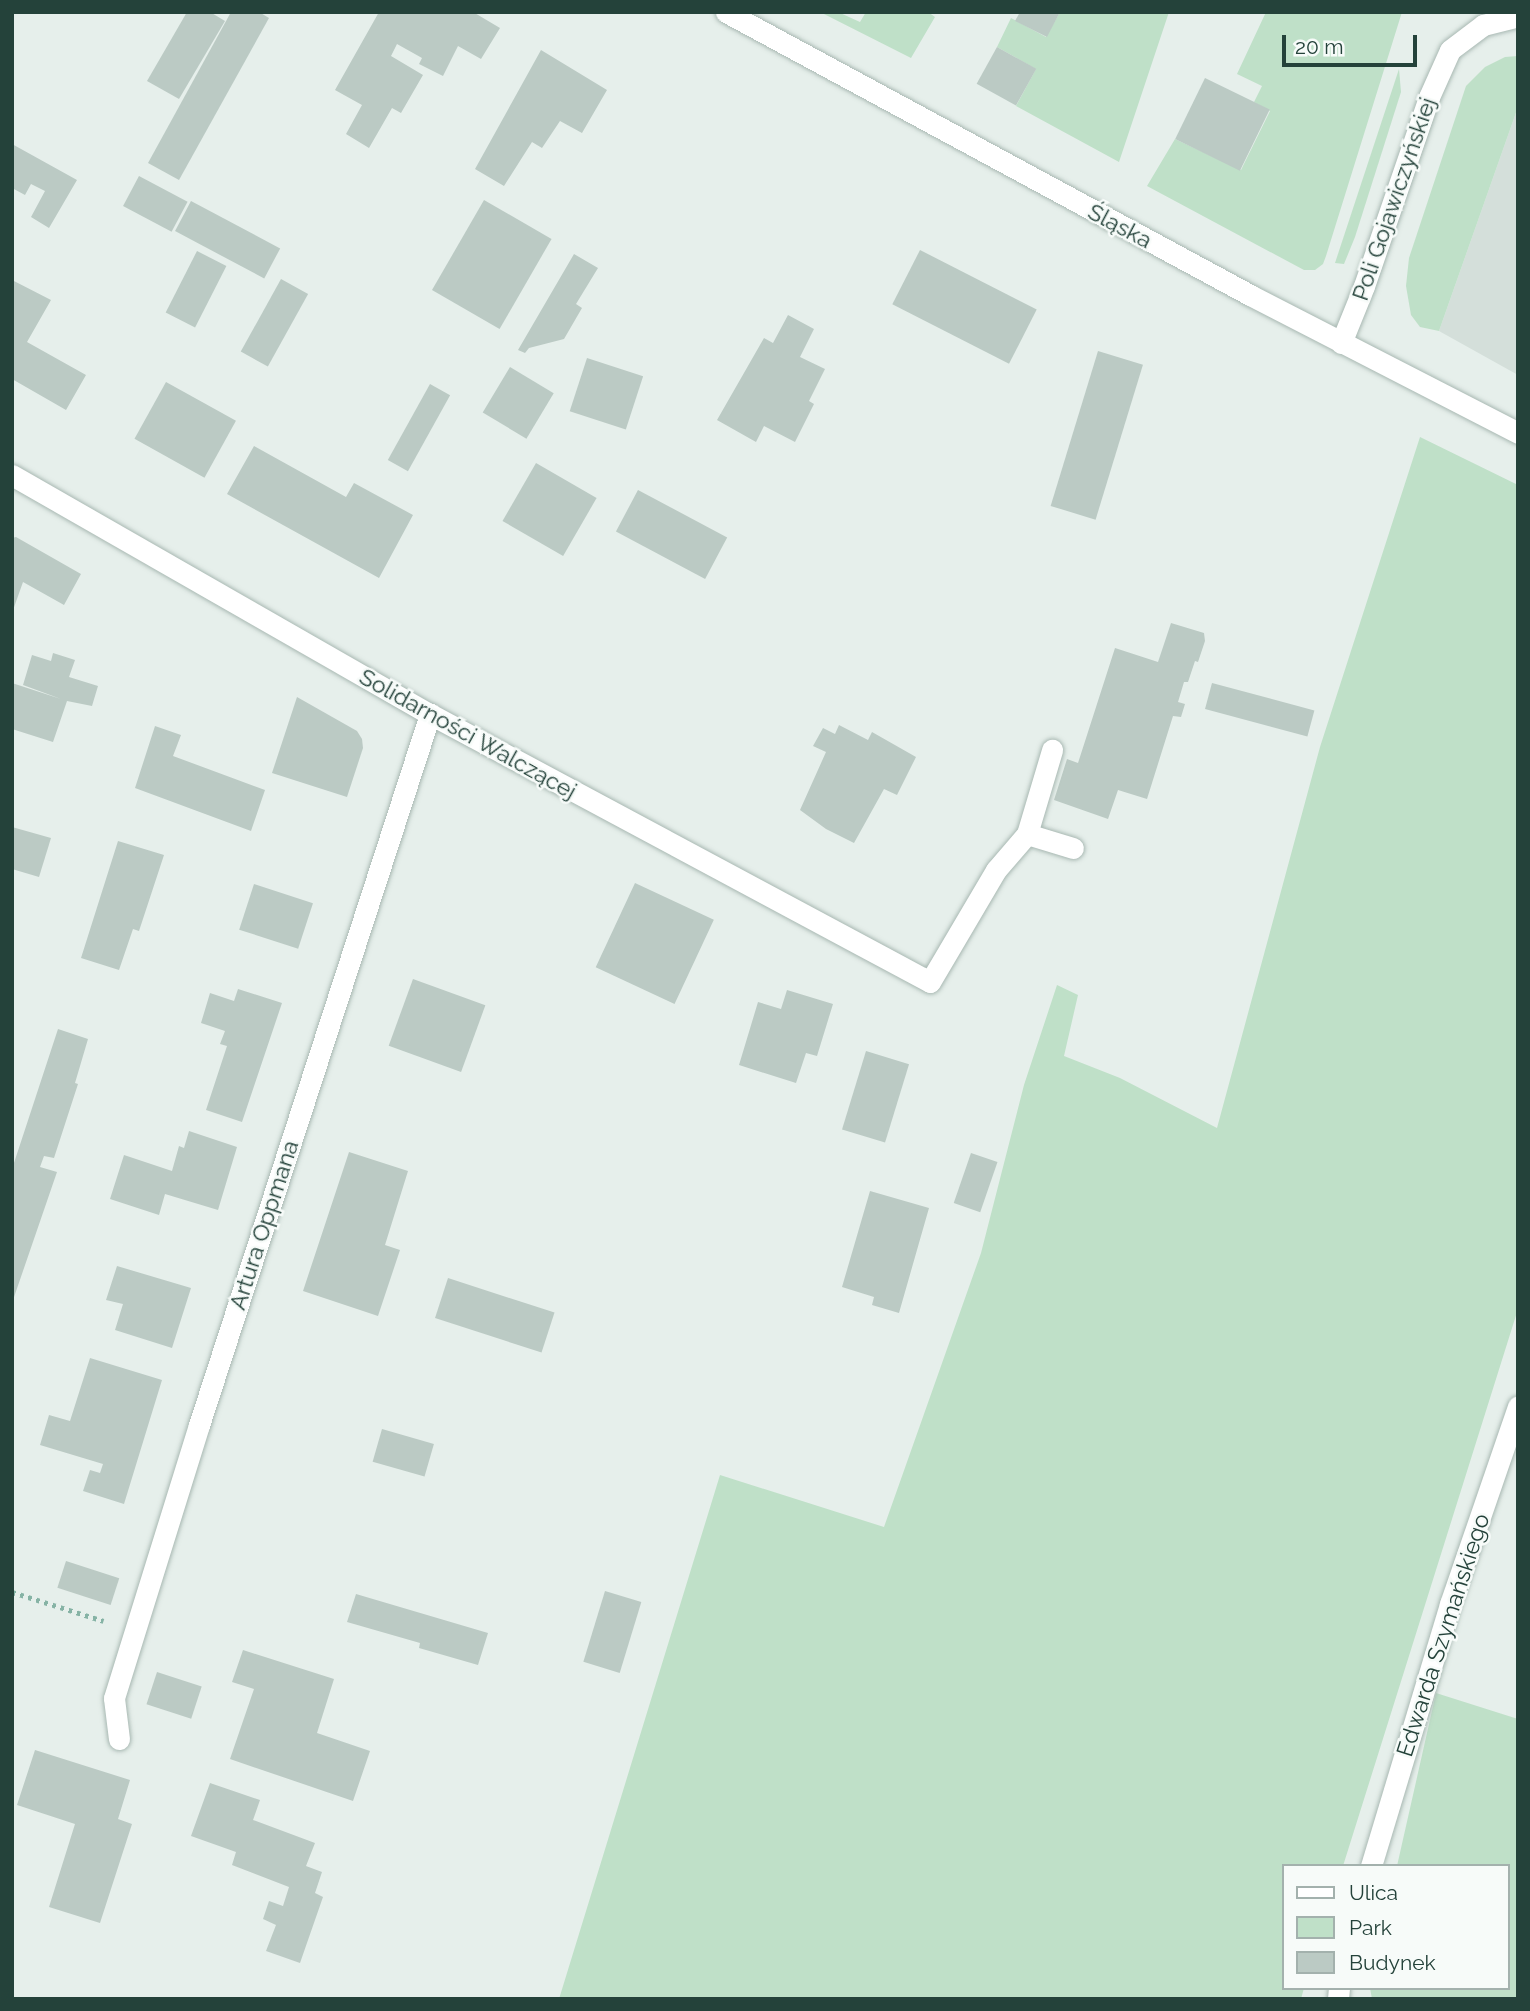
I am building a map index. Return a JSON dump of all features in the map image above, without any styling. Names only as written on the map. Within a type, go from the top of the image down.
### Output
[{"type":"street","name":"Śląska","points":[[726,12],[1341,343],[1518,433]]},
{"type":"street","name":"Poli Gojawiczyńskiej","points":[[1341,343],[1364,286],[1429,97],[1450,50],[1483,25],[1518,16]]},
{"type":"street","name":"Solidarności Walczącej","points":[[12,475],[430,714],[930,982],[996,870],[1027,834]]},
{"type":"street","name":"Artura Oppmana","points":[[119,1739],[114,1698],[430,714]]},
{"type":"street","points":[[1052,750],[1027,834],[1073,848]]},
{"type":"street","name":"Edwarda Szymańskiego","points":[[1372,1864],[1450,1604],[1518,1406]]},
{"type":"path","points":[[12,1592],[135,1631]]},
{"type":"shaded area","points":[[1518,107],[1518,375],[1439,331]]},
{"type":"green space","points":[[820,12],[838,12],[860,22],[866,12],[928,12],[935,17],[911,58]]},
{"type":"green space","points":[[1060,12],[1169,12],[1119,162],[1016,106],[1036,69],[997,47],[1011,18],[1046,37]]},
{"type":"green space","points":[[1266,12],[1402,12],[1326,256],[1323,264],[1315,270],[1304,270],[1147,186],[1175,139],[1241,170],[1270,111],[1254,102],[1262,86],[1237,74]]},
{"type":"green space","points":[[1518,56],[1518,107],[1439,331],[1420,327],[1411,315],[1406,286],[1409,258],[1466,86],[1485,67],[1505,57]]},
{"type":"green space","points":[[1399,69],[1401,92],[1355,237],[1344,264],[1335,263]]},
{"type":"green space","points":[[1420,437],[1518,485],[1518,1309],[1344,1864],[1282,1864],[1282,1990],[1303,1990],[1301,1999],[559,1999],[720,1475],[884,1527],[981,1253],[1024,1085],[1057,985],[1078,995],[1064,1056],[1120,1078],[1217,1128],[1320,747]]},
{"type":"green space","points":[[1436,1693],[1518,1719],[1518,1999],[1372,1999],[1370,1990],[1509,1990],[1509,1864],[1397,1864]]},
{"type":"building","points":[[187,12],[210,12],[225,21],[179,99],[147,81]]},
{"type":"building","points":[[231,12],[259,12],[269,18],[179,180],[148,163]]},
{"type":"building","points":[[379,12],[473,12],[500,28],[481,59],[458,46],[443,76],[419,64],[422,58],[397,44],[391,56],[423,75],[401,113],[392,108],[369,148],[346,134],[362,105],[335,90]]},
{"type":"building","points":[[1020,12],[1060,12],[1047,37],[1015,21]]},
{"type":"building","points":[[997,47],[1036,69],[1016,106],[977,84]]},
{"type":"building","points":[[541,50],[607,90],[582,133],[560,121],[542,148],[532,142],[504,186],[475,169]]},
{"type":"building","points":[[1205,78],[1270,110],[1240,171],[1175,139]]},
{"type":"building","points":[[12,144],[77,180],[49,228],[31,217],[45,191],[31,184],[25,195],[12,188]]},
{"type":"building","points":[[139,176],[188,202],[172,232],[123,206]]},
{"type":"building","points":[[484,200],[552,239],[500,329],[432,290]]},
{"type":"building","points":[[191,201],[280,248],[264,278],[175,231]]},
{"type":"building","points":[[920,250],[1037,309],[1009,364],[892,304]]},
{"type":"building","points":[[197,251],[226,266],[195,327],[166,312]]},
{"type":"building","points":[[574,254],[598,268],[576,304],[582,308],[564,339],[529,348],[525,353],[518,350]]},
{"type":"building","points":[[281,279],[308,294],[268,367],[241,352]]},
{"type":"building","points":[[12,280],[51,300],[27,342],[86,375],[66,410],[12,379]]},
{"type":"building","points":[[788,315],[814,329],[800,357],[825,369],[809,401],[814,404],[795,442],[764,426],[756,442],[717,420],[764,338],[773,343]]},
{"type":"building","points":[[1098,351],[1143,365],[1096,520],[1051,506]]},
{"type":"building","points":[[587,358],[643,376],[626,429],[570,411]]},
{"type":"building","points":[[510,367],[554,393],[526,439],[483,412]]},
{"type":"building","points":[[166,382],[236,421],[204,478],[134,439]]},
{"type":"building","points":[[430,384],[450,395],[408,471],[388,460]]},
{"type":"building","points":[[254,446],[346,497],[354,483],[413,515],[379,578],[227,494]]},
{"type":"building","points":[[536,463],[597,498],[563,556],[502,521]]},
{"type":"building","points":[[638,490],[727,537],[705,579],[616,531]]},
{"type":"building","points":[[16,537],[81,574],[64,605],[23,582],[12,613],[12,538]]},
{"type":"building","points":[[1171,623],[1204,633],[1205,641],[1188,682],[1184,682],[1178,702],[1185,704],[1181,717],[1173,716],[1147,799],[1118,790],[1108,819],[1054,800],[1067,759],[1078,763],[1115,648],[1158,662]]},
{"type":"building","points":[[53,653],[75,660],[69,677],[98,686],[92,706],[67,701],[53,742],[12,729],[12,683],[61,699],[23,685],[32,655],[51,661]]},
{"type":"building","points":[[1212,683],[1314,710],[1307,737],[1205,709]]},
{"type":"building","points":[[297,697],[357,731],[362,739],[363,748],[347,797],[272,773]]},
{"type":"building","points":[[839,725],[868,740],[872,732],[916,757],[897,795],[884,789],[854,843],[826,829],[800,810],[826,752],[813,746],[823,728],[835,734]]},
{"type":"building","points":[[155,726],[181,735],[173,756],[265,790],[251,831],[135,788]]},
{"type":"building","points":[[12,827],[51,838],[39,877],[12,869]]},
{"type":"building","points":[[118,841],[164,855],[139,931],[133,929],[119,970],[81,958]]},
{"type":"building","points":[[635,883],[714,920],[675,1004],[596,967]]},
{"type":"building","points":[[254,884],[313,903],[298,949],[239,930]]},
{"type":"building","points":[[413,979],[485,1005],[461,1072],[389,1046]]},
{"type":"building","points":[[238,989],[282,1003],[242,1122],[206,1110],[227,1046],[220,1044],[225,1031],[201,1023],[210,993],[234,1001]]},
{"type":"building","points":[[787,990],[833,1004],[817,1056],[806,1053],[796,1083],[739,1065],[758,1002],[781,1009]]},
{"type":"building","points":[[58,1029],[88,1039],[75,1083],[78,1084],[54,1158],[44,1156],[40,1167],[57,1172],[12,1303],[12,1169]]},
{"type":"building","points":[[866,1051],[909,1064],[885,1143],[842,1129]]},
{"type":"building","points":[[189,1131],[237,1147],[218,1210],[165,1194],[159,1215],[110,1199],[124,1155],[172,1171],[179,1146],[184,1148]]},
{"type":"building","points":[[349,1152],[408,1171],[385,1245],[400,1250],[378,1316],[303,1291]]},
{"type":"building","points":[[971,1153],[997,1162],[980,1212],[954,1203]]},
{"type":"building","points":[[870,1191],[929,1208],[899,1313],[872,1305],[874,1297],[842,1287]]},
{"type":"building","points":[[117,1266],[191,1288],[172,1348],[115,1330],[123,1304],[106,1300]]},
{"type":"building","points":[[448,1278],[555,1313],[542,1353],[435,1318]]},
{"type":"building","points":[[90,1358],[162,1380],[124,1504],[83,1491],[90,1470],[100,1473],[103,1464],[40,1445],[49,1415],[70,1421]]},
{"type":"building","points":[[382,1429],[434,1444],[425,1477],[373,1462]]},
{"type":"building","points":[[66,1561],[119,1578],[111,1605],[57,1588]]},
{"type":"building","points":[[605,1591],[641,1602],[620,1673],[583,1662]]},
{"type":"building","points":[[356,1594],[488,1633],[478,1665],[419,1648],[420,1643],[347,1622]]},
{"type":"building","points":[[243,1650],[334,1679],[317,1733],[370,1751],[353,1801],[230,1759],[254,1689],[232,1682]]},
{"type":"building","points":[[157,1672],[202,1687],[191,1719],[146,1704]]},
{"type":"building","points":[[35,1750],[130,1780],[118,1819],[132,1824],[100,1923],[49,1907],[75,1824],[17,1805]]},
{"type":"building","points":[[210,1783],[260,1800],[253,1820],[315,1843],[306,1866],[322,1872],[315,1893],[323,1897],[300,1963],[266,1951],[276,1925],[263,1919],[269,1901],[283,1906],[289,1887],[232,1865],[236,1852],[191,1836]]}]
